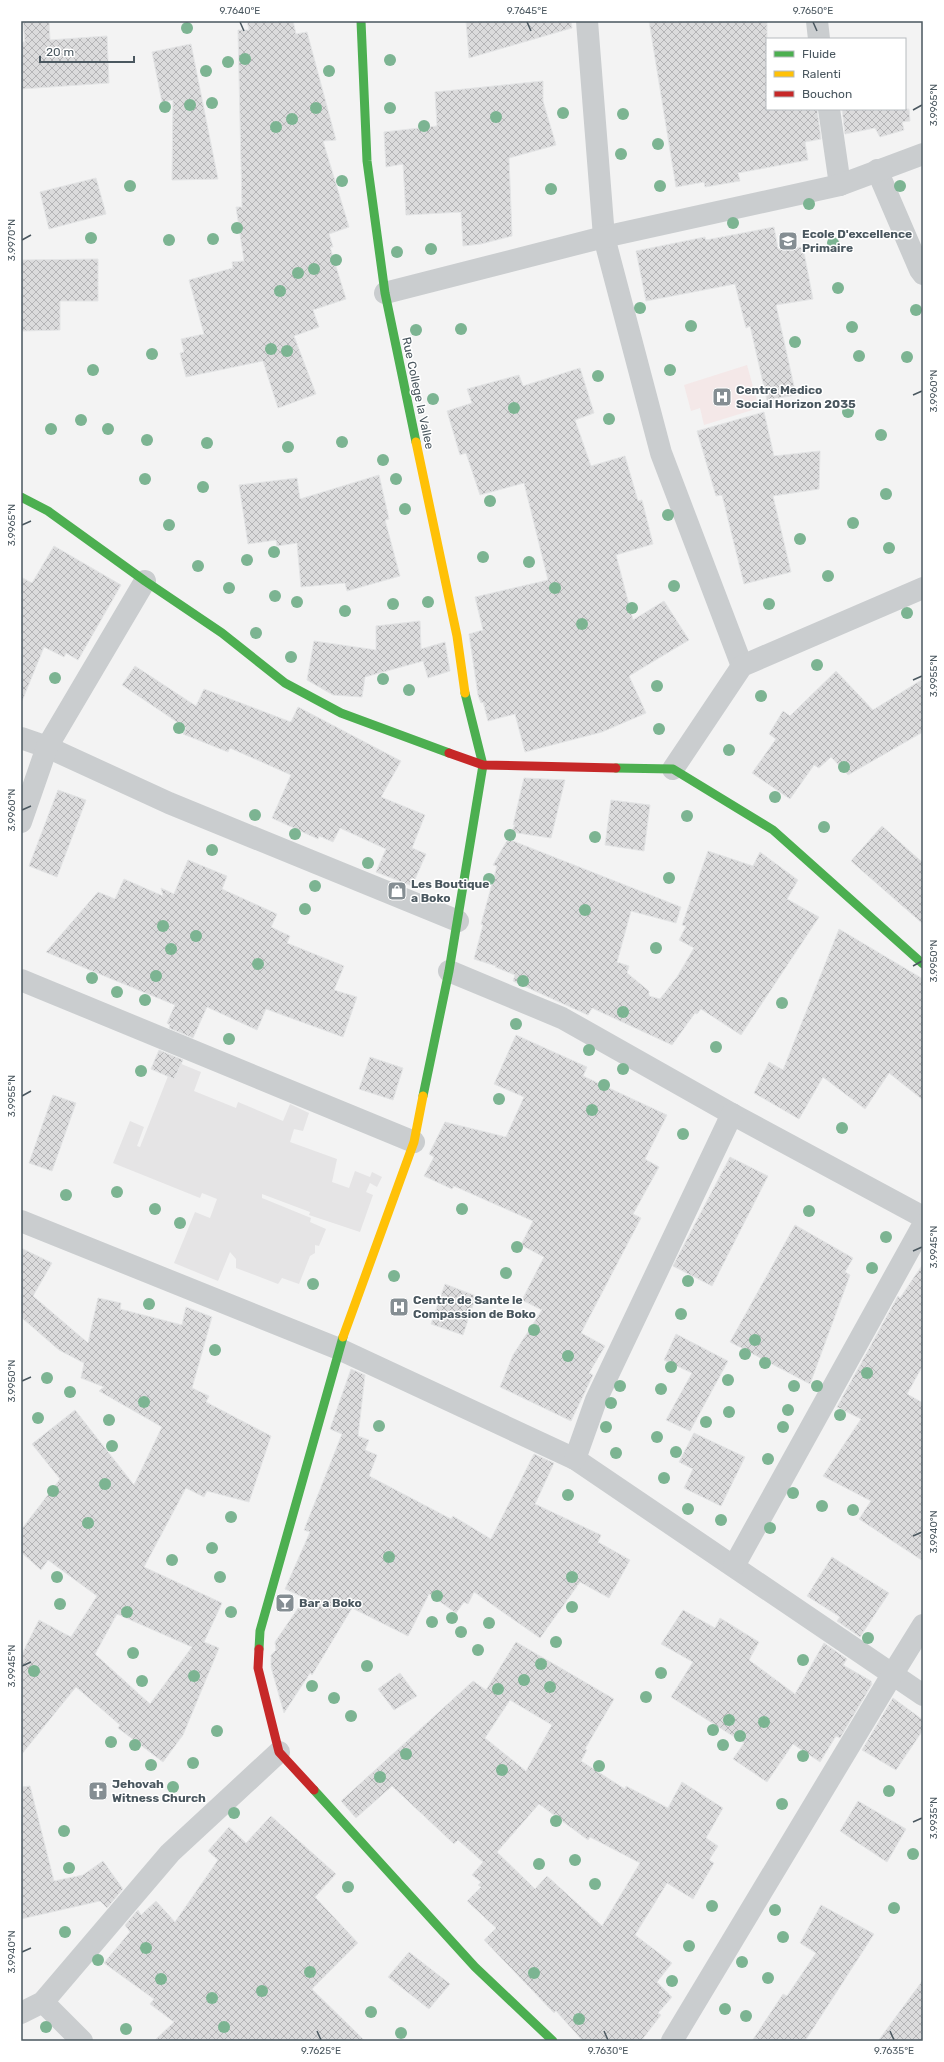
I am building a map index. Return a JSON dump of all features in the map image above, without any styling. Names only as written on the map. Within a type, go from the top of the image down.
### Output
[{"type":"street","name":"Rue College la Vallee","points":[[361,21],[368,161],[385,293],[456,636],[466,697],[483,765]]},
{"type":"street","points":[[587,21],[604,237],[661,453],[742,666]]},
{"type":"street","points":[[817,21],[819,38]]},
{"type":"street","points":[[829,110],[840,185]]},
{"type":"street","points":[[385,293],[604,237],[840,185],[923,154]]},
{"type":"street","points":[[877,170],[923,274]]},
{"type":"street","points":[[21,498],[48,511],[145,581],[222,633],[284,683],[341,713],[483,765],[673,769],[772,830],[923,964]]},
{"type":"street","points":[[21,822],[47,747],[145,581]]},
{"type":"street","points":[[673,769],[742,666],[923,588]]},
{"type":"street","points":[[21,738],[47,747],[169,803],[458,921]]},
{"type":"street","points":[[483,765],[449,971],[414,1142],[340,1349],[260,1631],[258,1668],[279,1752],[475,1967],[553,2041]]},
{"type":"street","points":[[449,971],[562,1018],[732,1114],[923,1217]]},
{"type":"street","points":[[21,980],[414,1142]]},
{"type":"street","points":[[576,1459],[596,1400],[732,1114]]},
{"type":"street","points":[[21,1221],[340,1349],[576,1459],[923,1695]]},
{"type":"street","points":[[734,1566],[923,1225]]},
{"type":"street","points":[[672,2041],[923,1626]]},
{"type":"street","points":[[21,2013],[43,2002],[170,1853],[279,1752]]},
{"type":"street","points":[[43,2002],[82,2041]]},
{"type":"shaded area","name":"Centre Medico Social Horizon 2035","points":[[747,365],[759,408],[704,425],[700,408],[691,411],[684,385]]},
{"type":"shaded area","points":[[174,1061],[201,1072],[194,1091],[236,1108],[238,1102],[283,1121],[290,1104],[309,1113],[303,1131],[294,1129],[290,1142],[337,1159],[332,1182],[349,1188],[355,1171],[370,1177],[372,1172],[382,1177],[377,1187],[370,1183],[366,1192],[373,1195],[360,1232],[309,1215],[310,1212],[262,1194],[262,1198],[311,1218],[310,1222],[326,1229],[319,1246],[315,1245],[315,1253],[310,1256],[299,1284],[282,1278],[278,1284],[236,1268],[236,1259],[230,1252],[218,1281],[174,1263],[195,1212],[210,1218],[217,1199],[202,1193],[200,1198],[113,1163],[130,1121],[144,1127],[137,1146],[140,1147]]},
{"type":"building","points":[[23,21],[49,21],[50,40],[107,36],[109,83],[21,89],[21,42],[25,42]]},
{"type":"building","points":[[247,21],[293,21],[296,34],[307,32],[336,140],[323,141],[349,227],[329,234],[333,247],[330,247],[346,299],[313,310],[319,327],[294,336],[316,394],[278,408],[263,361],[186,377],[180,353],[184,352],[181,339],[204,334],[189,280],[233,268],[232,262],[244,261],[236,207],[242,207],[238,30],[249,30]]},
{"type":"building","points":[[466,21],[571,21],[572,28],[469,58]]},
{"type":"building","points":[[649,21],[767,21],[766,110],[817,110],[821,139],[805,142],[808,160],[738,173],[740,181],[705,187],[704,182],[676,187]]},
{"type":"building","points":[[191,44],[218,179],[172,180],[173,100],[162,102],[152,52]]},
{"type":"building","points":[[543,81],[543,101],[556,145],[509,158],[512,236],[481,244],[463,246],[461,212],[406,215],[403,164],[386,167],[384,132],[437,126],[435,92]]},
{"type":"building","points":[[909,109],[910,121],[902,122],[904,130],[880,137],[875,128],[845,134],[842,110]]},
{"type":"building","points":[[96,178],[106,214],[49,229],[40,192]]},
{"type":"building","points":[[774,227],[778,249],[803,247],[813,299],[776,305],[796,395],[767,400],[750,326],[746,328],[735,284],[646,301],[636,251],[705,237],[706,240]]},
{"type":"building","points":[[98,259],[98,301],[60,301],[60,330],[21,331],[21,260]]},
{"type":"building","points":[[580,368],[594,413],[575,420],[591,466],[625,456],[638,501],[642,500],[653,544],[616,555],[633,620],[664,601],[689,640],[629,676],[646,713],[602,732],[525,752],[515,714],[488,721],[483,702],[481,703],[478,695],[469,634],[483,630],[475,597],[548,580],[524,483],[480,495],[466,453],[460,455],[447,411],[472,403],[467,389],[519,375],[523,386]]},
{"type":"building","points":[[764,412],[774,456],[820,451],[819,489],[773,496],[791,572],[744,584],[722,495],[716,496],[697,431]]},
{"type":"building","points":[[379,475],[389,519],[385,520],[400,576],[347,591],[345,583],[301,587],[297,543],[277,546],[276,540],[248,544],[239,485],[297,478],[300,499]]},
{"type":"building","points":[[54,546],[121,585],[78,660],[66,653],[64,657],[44,647],[21,701],[21,577],[32,583]]},
{"type":"building","points":[[420,621],[421,649],[445,642],[450,671],[428,678],[423,661],[365,677],[362,697],[333,695],[307,680],[314,641],[376,650],[376,626]]},
{"type":"building","points":[[135,666],[196,706],[204,689],[291,722],[298,707],[401,761],[381,797],[425,815],[412,848],[426,854],[412,886],[376,872],[386,849],[340,828],[333,842],[319,836],[318,839],[272,818],[291,775],[230,748],[228,752],[183,734],[186,728],[122,685]]},
{"type":"building","points":[[836,671],[873,710],[923,679],[923,732],[848,775],[831,757],[819,768],[814,765],[790,799],[752,773],[776,739],[769,734],[783,711],[790,716]]},
{"type":"building","points":[[524,778],[565,780],[551,838],[511,832],[515,825],[513,825]]},
{"type":"building","points":[[58,790],[86,800],[57,877],[29,866]]},
{"type":"building","points":[[611,800],[650,805],[644,851],[605,845]]},
{"type":"building","points":[[882,826],[923,863],[923,924],[851,861]]},
{"type":"building","points":[[508,839],[681,907],[676,923],[631,911],[617,962],[629,966],[627,973],[649,991],[649,996],[660,999],[677,977],[694,948],[679,940],[686,926],[682,925],[708,851],[753,866],[760,852],[798,880],[787,899],[819,917],[741,1035],[701,1009],[697,1014],[695,1013],[672,1045],[592,1008],[588,1015],[513,981],[515,975],[495,967],[496,966],[474,959],[483,925],[481,924],[497,866],[493,865]]},
{"type":"building","points":[[188,860],[227,876],[222,889],[277,914],[271,927],[290,936],[287,943],[344,966],[334,990],[357,997],[343,1037],[266,1009],[257,1030],[207,1007],[193,1038],[169,1028],[170,1025],[167,1023],[175,1005],[46,952],[98,892],[115,899],[124,879],[163,896],[161,888],[174,894]]},
{"type":"building","points":[[839,929],[923,979],[923,1100],[889,1073],[865,1109],[823,1077],[799,1119],[754,1093],[769,1062],[783,1070]]},
{"type":"building","points":[[516,1035],[587,1067],[583,1076],[667,1115],[645,1159],[659,1167],[633,1214],[641,1218],[581,1333],[605,1346],[589,1373],[593,1375],[571,1421],[500,1387],[513,1355],[542,1310],[522,1300],[544,1257],[521,1245],[533,1221],[454,1186],[452,1189],[424,1176],[434,1157],[429,1154],[445,1122],[506,1137],[524,1097],[494,1084]]},
{"type":"building","points":[[159,1050],[183,1060],[174,1079],[151,1069]]},
{"type":"building","points":[[370,1057],[403,1068],[393,1100],[359,1089]]},
{"type":"building","points":[[53,1095],[76,1103],[52,1171],[29,1163]]},
{"type":"building","points":[[730,1157],[768,1176],[712,1286],[673,1266]]},
{"type":"building","points":[[795,1225],[853,1258],[845,1272],[850,1275],[810,1384],[730,1342]]},
{"type":"building","points":[[21,1248],[52,1263],[33,1296],[88,1343],[98,1298],[121,1303],[120,1309],[182,1325],[186,1307],[212,1317],[192,1388],[209,1396],[206,1402],[271,1436],[249,1502],[207,1491],[204,1497],[186,1488],[144,1567],[222,1603],[204,1642],[219,1648],[183,1735],[163,1762],[118,1728],[120,1725],[76,1687],[21,1755],[21,1656],[39,1620],[71,1637],[97,1596],[48,1560],[41,1570],[21,1552],[21,1530],[60,1479],[32,1444],[75,1410],[134,1485],[162,1427],[99,1391],[104,1387],[81,1378],[84,1363],[59,1350],[21,1317]],"holes":[[[117,1614],[192,1647],[150,1704],[95,1654]]]},
{"type":"building","points":[[923,1264],[923,1365],[907,1394],[923,1403],[923,1561],[859,1519],[871,1501],[823,1476],[861,1419],[837,1407],[898,1296],[900,1298]]},
{"type":"building","points":[[445,1284],[476,1296],[463,1335],[431,1324]]},
{"type":"building","points":[[676,1334],[728,1361],[690,1431],[666,1420],[692,1373],[664,1360]]},
{"type":"building","points":[[351,1369],[365,1375],[358,1436],[369,1440],[365,1450],[377,1455],[369,1476],[451,1519],[453,1516],[491,1539],[534,1454],[554,1463],[535,1504],[601,1535],[598,1542],[630,1560],[609,1598],[580,1582],[540,1638],[474,1592],[468,1604],[464,1602],[456,1613],[429,1594],[408,1636],[352,1608],[312,1675],[310,1673],[284,1713],[271,1667],[271,1655],[276,1650],[275,1642],[305,1598],[285,1589],[310,1532],[304,1530],[342,1434],[330,1429]]},
{"type":"building","points":[[694,1433],[745,1457],[721,1506],[684,1488],[693,1469],[679,1462]]},
{"type":"building","points":[[832,1557],[889,1593],[860,1637],[837,1621],[840,1617],[807,1596]]},
{"type":"building","points":[[683,1610],[715,1628],[720,1618],[759,1642],[749,1660],[795,1694],[824,1643],[847,1659],[843,1665],[871,1681],[872,1684],[840,1738],[836,1736],[820,1762],[793,1744],[767,1782],[733,1759],[744,1743],[671,1697],[693,1662],[661,1644]]},
{"type":"building","points":[[516,1642],[614,1699],[585,1749],[587,1750],[581,1761],[625,1789],[626,1786],[668,1808],[682,1782],[723,1808],[706,1838],[718,1846],[709,1860],[714,1863],[693,1899],[667,1883],[635,1935],[672,1963],[657,1982],[672,1997],[658,2013],[661,2015],[641,2041],[583,2041],[556,2011],[554,2013],[484,1940],[496,1928],[467,1901],[481,1887],[478,1885],[481,1882],[472,1875],[483,1862],[458,1840],[454,1844],[392,1786],[356,1818],[341,1801],[473,1681],[486,1690]],"holes":[[[510,1700],[552,1725],[526,1771],[485,1738]],[[539,1804],[588,1840],[590,1837],[640,1863],[602,1926],[547,1876],[535,1889],[497,1852]]]},
{"type":"building","points":[[400,1673],[417,1696],[394,1710],[378,1689]]},
{"type":"building","points":[[893,1698],[923,1720],[923,1730],[896,1770],[862,1750]]},
{"type":"building","points":[[30,1786],[54,1881],[83,1875],[103,1861],[123,1889],[107,1908],[100,1901],[21,1919],[21,1787]]},
{"type":"building","points":[[858,1801],[906,1829],[887,1862],[840,1831]]},
{"type":"building","points":[[271,1816],[336,1874],[315,1897],[358,1943],[312,1989],[365,2041],[154,2041],[174,2022],[150,2004],[154,1999],[104,1963],[130,1932],[125,1925],[138,1910],[141,1915],[156,1901],[175,1922],[218,1860],[208,1851],[229,1827],[246,1843]]},
{"type":"building","points":[[821,1905],[874,1934],[805,2041],[752,2041],[783,1994],[787,1996],[816,1953],[800,1943]]},
{"type":"building","points":[[409,1952],[450,1984],[429,2009],[388,1977]]},
{"type":"building","points":[[923,1980],[923,2041],[878,2041]]},
{"type":"traffic: fast","points":[[361,21],[367,161],[385,293],[416,442]]},
{"type":"traffic: fast","points":[[21,497],[48,511],[145,581],[222,633],[285,683],[341,713],[449,753]]},
{"type":"traffic: fast","points":[[423,1096],[449,971],[483,765],[465,693]]},
{"type":"traffic: fast","points":[[616,768],[673,769],[773,830],[923,964]]},
{"type":"traffic: fast","points":[[259,1649],[260,1631],[343,1337]]},
{"type":"traffic: fast","points":[[314,1790],[475,1967],[553,2041]]},
{"type":"traffic: slow","points":[[416,442],[457,636],[465,693]]},
{"type":"traffic: slow","points":[[343,1337],[414,1142],[423,1096]]},
{"type":"traffic: jam","points":[[449,753],[483,765],[616,768]]},
{"type":"traffic: jam","points":[[259,1649],[258,1668],[279,1752],[314,1790]]},
{"type":"place","name":"Ecole D'excellence Primaire","points":[[788,241]]},
{"type":"place","name":"Centre Medico Social Horizon 2035","points":[[722,397]]},
{"type":"place","name":"Les Boutique a Boko","points":[[397,891]]},
{"type":"place","name":"Centre de Sante le Compassion de Boko","points":[[399,1307]]},
{"type":"place","name":"Bar a Boko","points":[[285,1603]]},
{"type":"place","name":"Jehovah Witness Church","points":[[98,1791]]}]
